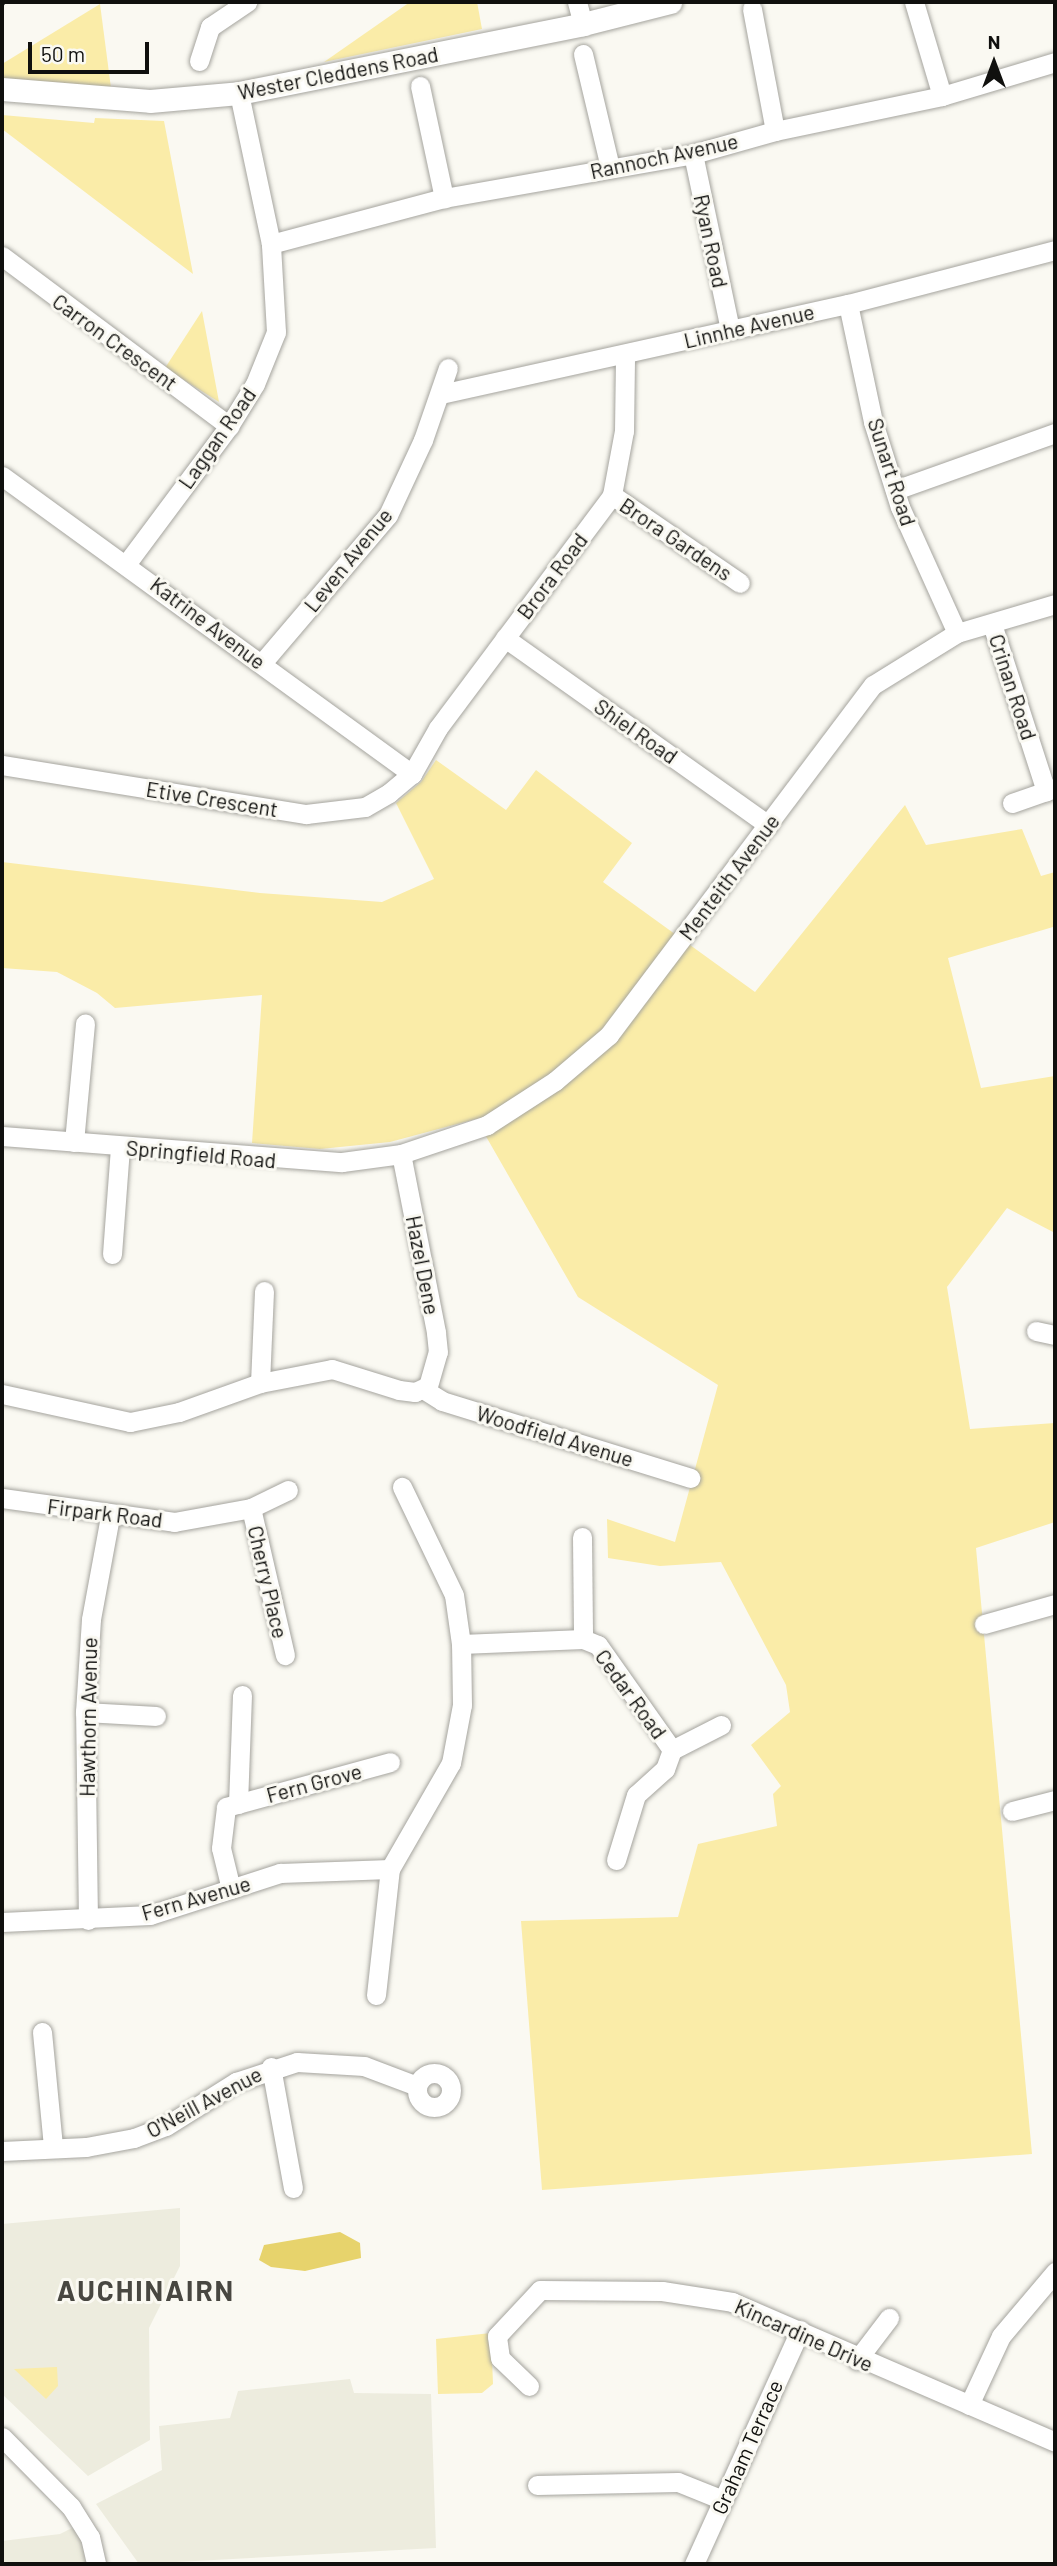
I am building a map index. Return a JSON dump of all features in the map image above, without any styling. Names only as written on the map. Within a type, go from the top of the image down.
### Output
[{"type":"street","points":[[199,61],[210,27],[247,2]]},
{"type":"street","name":"Wester Cleddens Road","points":[[2,89],[150,102],[239,93],[580,13],[670,2]]},
{"type":"street","points":[[914,2],[942,96]]},
{"type":"street","points":[[752,9],[775,131]]},
{"type":"street","points":[[583,54],[610,167]]},
{"type":"street","name":"Rannoch Avenue","points":[[271,244],[444,198],[692,154],[775,131],[942,96],[1055,62]]},
{"type":"street","points":[[420,86],[444,198]]},
{"type":"street","name":"Laggan Road","points":[[127,563],[229,426],[255,384],[276,332],[271,244],[239,93]]},
{"type":"street","name":"Ryan Road","points":[[692,154],[730,329]]},
{"type":"street","name":"Linnhe Avenue","points":[[440,394],[848,304],[1055,250]]},
{"type":"street","name":"Carron Crescent","points":[[2,256],[229,426]]},
{"type":"street","name":"Sunart Road","points":[[848,304],[873,422],[895,490],[957,633]]},
{"type":"street","name":"Brora Road","points":[[412,774],[438,728],[612,495],[624,431],[625,355]]},
{"type":"street","name":"Leven Avenue","points":[[262,663],[388,515],[440,394],[448,368]]},
{"type":"street","points":[[895,490],[1055,433]]},
{"type":"street","name":"Katrine Avenue","points":[[2,476],[127,563],[412,774]]},
{"type":"street","name":"Brora Gardens","points":[[612,495],[740,583]]},
{"type":"street","name":"Menteith Avenue","points":[[401,1154],[487,1125],[555,1081],[609,1035],[873,685],[957,633],[1055,604]]},
{"type":"street","name":"Crinan Road","points":[[992,624],[1051,789]]},
{"type":"street","name":"Shiel Road","points":[[505,638],[768,825]]},
{"type":"street","name":"Etive Crescent","points":[[2,765],[306,814],[365,807],[412,774]]},
{"type":"street","points":[[1012,803],[1051,789]]},
{"type":"street","points":[[74,1142],[85,1024]]},
{"type":"street","name":"Springfield Road","points":[[2,1136],[294,1162],[401,1154]]},
{"type":"street","points":[[112,1254],[120,1147]]},
{"type":"street","name":"Hazel Dene","points":[[401,1154],[436,1332],[438,1352],[427,1382]]},
{"type":"street","points":[[260,1383],[264,1292]]},
{"type":"street","name":"Woodfield Avenue","points":[[2,1394],[130,1422],[180,1412],[260,1383],[332,1370],[399,1390],[415,1392],[427,1382],[442,1401],[690,1478]]},
{"type":"street","points":[[376,1995],[390,1869],[451,1763],[462,1705],[461,1644],[454,1595],[402,1487]]},
{"type":"street","name":"Firpark Road","points":[[2,1499],[110,1516],[174,1521],[251,1508],[288,1490]]},
{"type":"street","name":"Cherry Place","points":[[251,1508],[285,1656]]},
{"type":"street","name":"Hawthorn Avenue","points":[[88,1920],[85,1712],[91,1619],[110,1516]]},
{"type":"street","points":[[582,1537],[583,1639]]},
{"type":"street","points":[[984,1624],[1055,1604]]},
{"type":"street","name":"Cedar Road","points":[[461,1644],[583,1639],[598,1645],[672,1750]]},
{"type":"street","name":"Fern Grove","points":[[238,1804],[242,1695]]},
{"type":"street","points":[[85,1712],[156,1716]]},
{"type":"street","points":[[616,1860],[636,1795],[665,1769],[672,1750],[721,1725]]},
{"type":"street","name":"Fern Grove","points":[[231,1889],[221,1849],[226,1807],[390,1762]]},
{"type":"street","points":[[1012,1811],[1055,1800]]},
{"type":"street","name":"Fern Avenue","points":[[2,1922],[150,1915],[280,1873],[390,1869]]},
{"type":"street","points":[[42,2032],[53,2147]]},
{"type":"street","name":"O'Neill Avenue","points":[[2,2151],[122,2140],[166,2126],[236,2082],[271,2067],[342,2063],[364,2066],[417,2086]]},
{"type":"street","name":"O'Neill Avenue","points":[[271,2067],[293,2188]]},
{"type":"street","points":[[969,2405],[1001,2336],[1055,2272]]},
{"type":"street","name":"Kincardine Drive","points":[[529,2386],[500,2358],[497,2336],[540,2290],[616,2288],[705,2296],[800,2330],[857,2360],[1055,2442]]},
{"type":"street","points":[[857,2360],[889,2318]]},
{"type":"street","name":"Graham Terrace","points":[[694,2564],[800,2330]]},
{"type":"street","points":[[2,2437],[72,2507],[90,2537],[96,2564]]},
{"type":"street","points":[[537,2486],[678,2482],[723,2500]]},
{"type":"shaded area","points":[[410,2],[477,2],[482,29],[324,62]]},
{"type":"shaded area","points":[[100,4],[111,88],[2,79],[2,64]]},
{"type":"shaded area","points":[[2,115],[94,123],[95,118],[164,121],[193,274],[2,129]]},
{"type":"shaded area","points":[[202,311],[219,402],[165,368]]},
{"type":"shaded area","points":[[436,760],[506,810],[536,770],[632,843],[603,882],[755,992],[905,805],[926,845],[1022,829],[1041,876],[1055,872],[1055,931],[1053,927],[948,958],[981,1088],[1055,1076],[1055,1233],[1007,1208],[947,1287],[970,1429],[1055,1423],[1055,1522],[976,1548],[1032,2154],[542,2190],[521,1921],[678,1917],[698,1844],[777,1826],[773,1794],[781,1786],[751,1745],[790,1712],[786,1685],[721,1562],[660,1566],[608,1558],[607,1519],[675,1542],[718,1385],[578,1297],[476,1119],[390,1142],[320,1149],[252,1143],[262,995],[115,1008],[97,993],[57,972],[2,968],[2,862],[260,893],[382,902],[434,879],[396,803],[421,782]]},
{"type":"shaded area","points":[[180,2208],[180,2266],[149,2328],[150,2440],[88,2476],[2,2394],[2,2224]]},
{"type":"shaded area","points":[[340,2232],[360,2243],[361,2258],[305,2271],[271,2267],[259,2260],[264,2245]]},
{"type":"shaded area","points":[[491,2333],[493,2384],[482,2393],[438,2394],[436,2339]]},
{"type":"shaded area","points":[[57,2367],[58,2386],[46,2399],[14,2369]]},
{"type":"shaded area","points":[[350,2379],[354,2393],[431,2394],[436,2548],[139,2564],[96,2504],[162,2470],[159,2426],[230,2418],[238,2391]]},
{"type":"shaded area","points":[[80,2524],[86,2564],[2,2564],[2,2541],[60,2534]]},
{"type":"district","name":"AUCHINAIRN","points":[[146,2290]]}]
